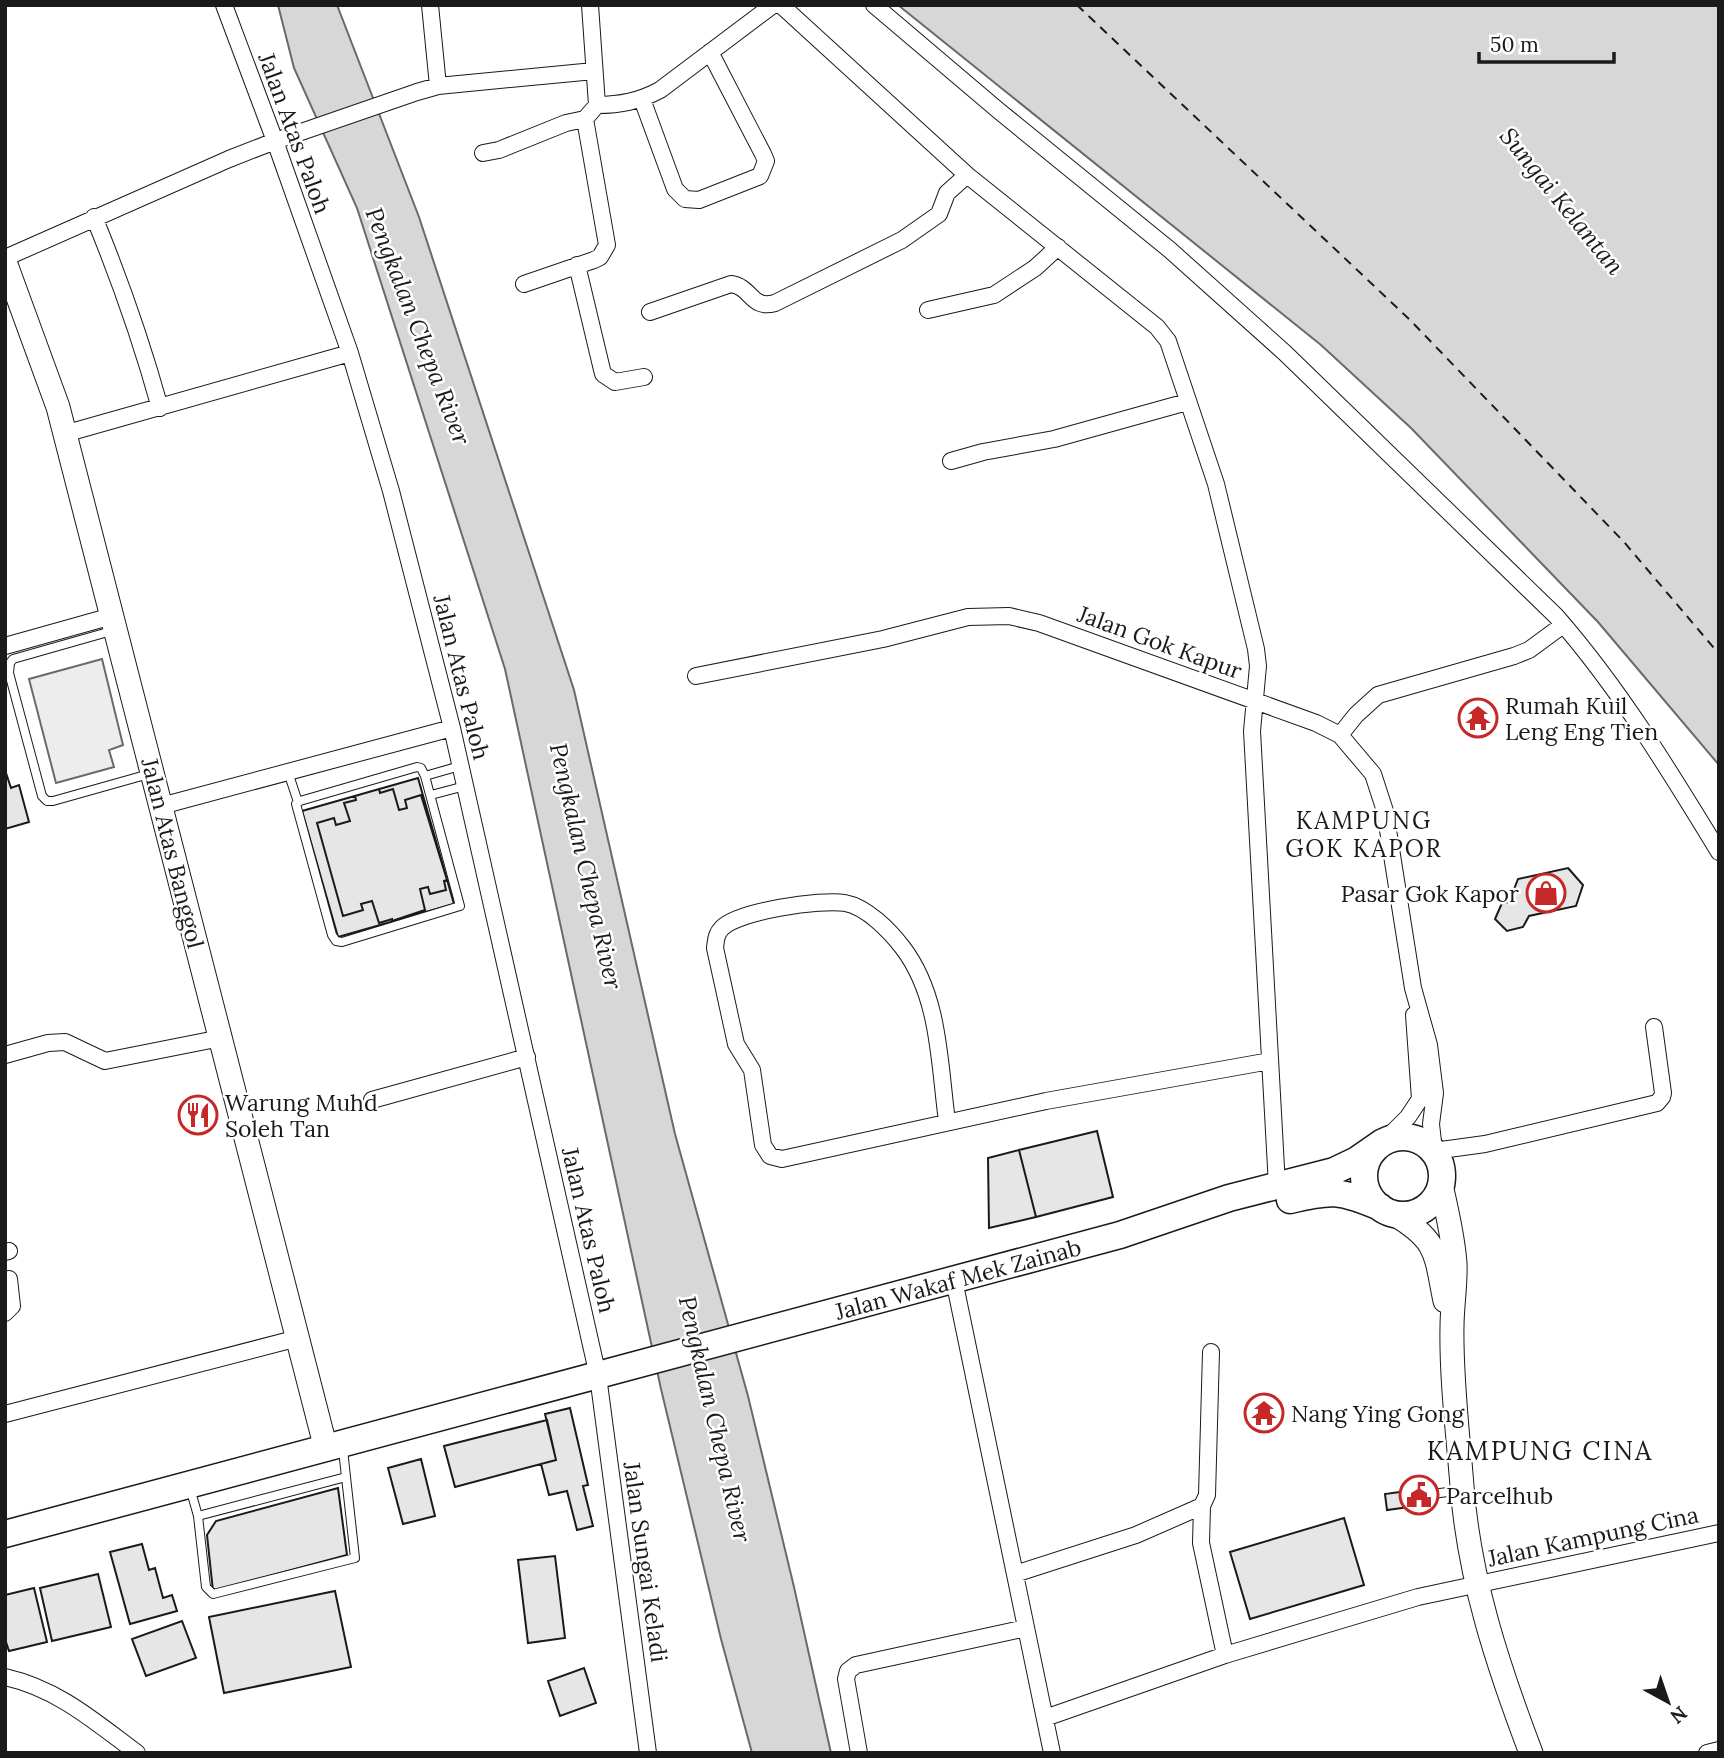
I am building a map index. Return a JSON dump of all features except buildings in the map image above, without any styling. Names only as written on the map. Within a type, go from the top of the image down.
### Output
[{"type":"main road","name":"Jalan Atas Banggol","points":[[5,260],[50,381],[298,1338],[334,1447]]},
{"type":"main road","points":[[1451,1328],[1432,1246],[1418,1228],[1371,1198],[1365,1186],[1367,1161],[1373,1150],[1383,1142],[1405,1136],[1416,1138],[1434,1151],[1440,1161],[1441,1185],[1450,1221],[1455,1264],[1451,1328],[1462,1490],[1476,1584],[1496,1659],[1531,1753]]},
{"type":"main road","name":"Jalan Wakaf Mek Zainab","points":[[1120,1235],[1229,1198],[1334,1171],[1357,1160],[1383,1142]]},
{"type":"main road","points":[[1387,1210],[1406,1214],[1418,1212],[1429,1205],[1441,1185]]},
{"type":"main road","name":"Jalan Wakaf Mek Zainab","points":[[5,1534],[1120,1235],[1318,1194],[1349,1194],[1387,1210]]},
{"type":"street","name":"Jalan Atas Paloh","points":[[224,5],[351,353],[391,491],[452,728],[598,1376]]},
{"type":"street","points":[[430,5],[438,86]]},
{"type":"street","points":[[483,153],[499,150],[566,123],[585,119],[597,105],[590,5]]},
{"type":"street","points":[[597,105],[630,103],[660,90],[774,5]]},
{"type":"street","points":[[781,5],[967,175],[1166,335],[1216,484],[1256,649],[1258,666],[1252,731],[1277,1186]]},
{"type":"street","points":[[874,5],[1060,162],[1170,250],[1286,354],[1563,625],[1596,662],[1719,852]]},
{"type":"street","points":[[642,99],[675,189],[685,200],[699,200],[760,176],[766,161],[764,153],[710,52]]},
{"type":"street","points":[[5,260],[94,217],[275,141],[417,92],[438,86],[594,71]]},
{"type":"street","points":[[524,284],[600,257],[607,245],[585,119]]},
{"type":"street","points":[[650,312],[731,284],[742,287],[762,305],[775,303],[902,240],[939,214],[947,193],[967,175]]},
{"type":"street","points":[[94,217],[125,295],[160,408]]},
{"type":"street","points":[[928,310],[994,295],[1035,268],[1058,247]]},
{"type":"street","points":[[577,265],[603,374],[615,382],[644,377]]},
{"type":"street","points":[[64,433],[351,353]]},
{"type":"street","points":[[951,461],[982,452],[1054,439],[1187,402]]},
{"type":"street","name":"Jalan Gok Kapur","points":[[696,676],[883,639],[968,617],[1009,616],[1039,623],[1316,723],[1340,735],[1373,774],[1385,811],[1413,988],[1419,1099],[1408,1117],[1383,1142]]},
{"type":"street","points":[[5,646],[114,623]]},
{"type":"street","points":[[1340,735],[1356,715],[1378,695],[1514,656],[1529,650],[1563,625]]},
{"type":"street","points":[[161,806],[452,728]]},
{"type":"street","points":[[947,1121],[928,994],[918,971],[902,947],[867,912],[847,903],[799,904],[741,918],[720,929],[715,948],[736,1044],[752,1070],[763,1145],[770,1156],[782,1160],[947,1121],[1153,1080],[1270,1061]]},
{"type":"street","name":"Jalan Gok Kapur","points":[[1413,988],[1429,1045],[1435,1093],[1431,1124],[1434,1151]]},
{"type":"street","points":[[1434,1151],[1485,1144],[1657,1103],[1663,1093],[1654,1027]]},
{"type":"street","points":[[5,1055],[48,1043],[65,1042],[105,1061],[221,1038]]},
{"type":"street","points":[[372,1100],[527,1058]]},
{"type":"street","points":[[5,1313],[12,1306],[9,1279]]},
{"type":"street","points":[[954,1280],[1052,1753]]},
{"type":"street","points":[[5,1414],[298,1338]]},
{"type":"street","points":[[1211,1352],[1207,1495],[1202,1506],[1201,1543],[1225,1656]]},
{"type":"street","name":"Jalan Sungai Keladi","points":[[598,1376],[648,1753]]},
{"type":"street","points":[[1015,1574],[1136,1535],[1202,1506]]},
{"type":"street","name":"Jalan Kampung Cina","points":[[1045,1718],[1225,1656],[1419,1597],[1719,1533]]},
{"type":"street","points":[[859,1753],[846,1679],[848,1671],[856,1665],[1026,1628]]},
{"type":"street","points":[[5,1677],[44,1688],[74,1706],[137,1753]]},
{"type":"street","points":[[1707,1753],[1719,1750]]},
{"type":"lane","points":[[114,623],[13,659],[8,668],[9,673],[42,796],[47,801],[152,773]]},
{"type":"lane","points":[[425,776],[460,766]]},
{"type":"lane","points":[[289,772],[298,802],[296,809],[332,935],[339,942],[460,906],[461,901],[421,768],[413,768],[298,802]]},
{"type":"lane","points":[[431,795],[464,786]]},
{"type":"lane","points":[[190,1485],[198,1516],[206,1587],[213,1594],[355,1558],[346,1477],[334,1447]]},
{"type":"lane","points":[[198,1516],[346,1477]]},
{"type":"lane","points":[[1433,1494],[1462,1490]]},
{"type":"shaded area","points":[[102,659],[123,745],[109,750],[114,767],[56,783],[29,679]]},
{"type":"water","name":"Pengkalan Chepa River","points":[[278,5],[337,5],[419,217],[574,690],[675,1134],[748,1396],[831,1753],[752,1753],[721,1639],[661,1389],[505,669],[357,208],[294,68]]},
{"type":"water","name":"Sungai Kelantan","points":[[898,5],[1719,5],[1719,765],[1598,622],[1411,428],[1321,345]]},
{"type":"ferry route","points":[[1077,5],[1410,320],[1624,542],[1719,654]]},
{"type":"place","name":"Rumah Kuil Leng Eng Tien","points":[[1478,718]]},
{"type":"place","name":"Pasar Gok Kapor","points":[[1546,893]]},
{"type":"place","name":"Warung Muhd Soleh Tan","points":[[198,1115]]},
{"type":"place","name":"Nang Ying Gong","points":[[1264,1413]]},
{"type":"place","name":"Parcelhub","points":[[1419,1495]]},
{"type":"district","name":"KAMPUNG GOK KAPOR","points":[[1364,834]]},
{"type":"district","name":"KAMPUNG CINA","points":[[1540,1450]]}]
